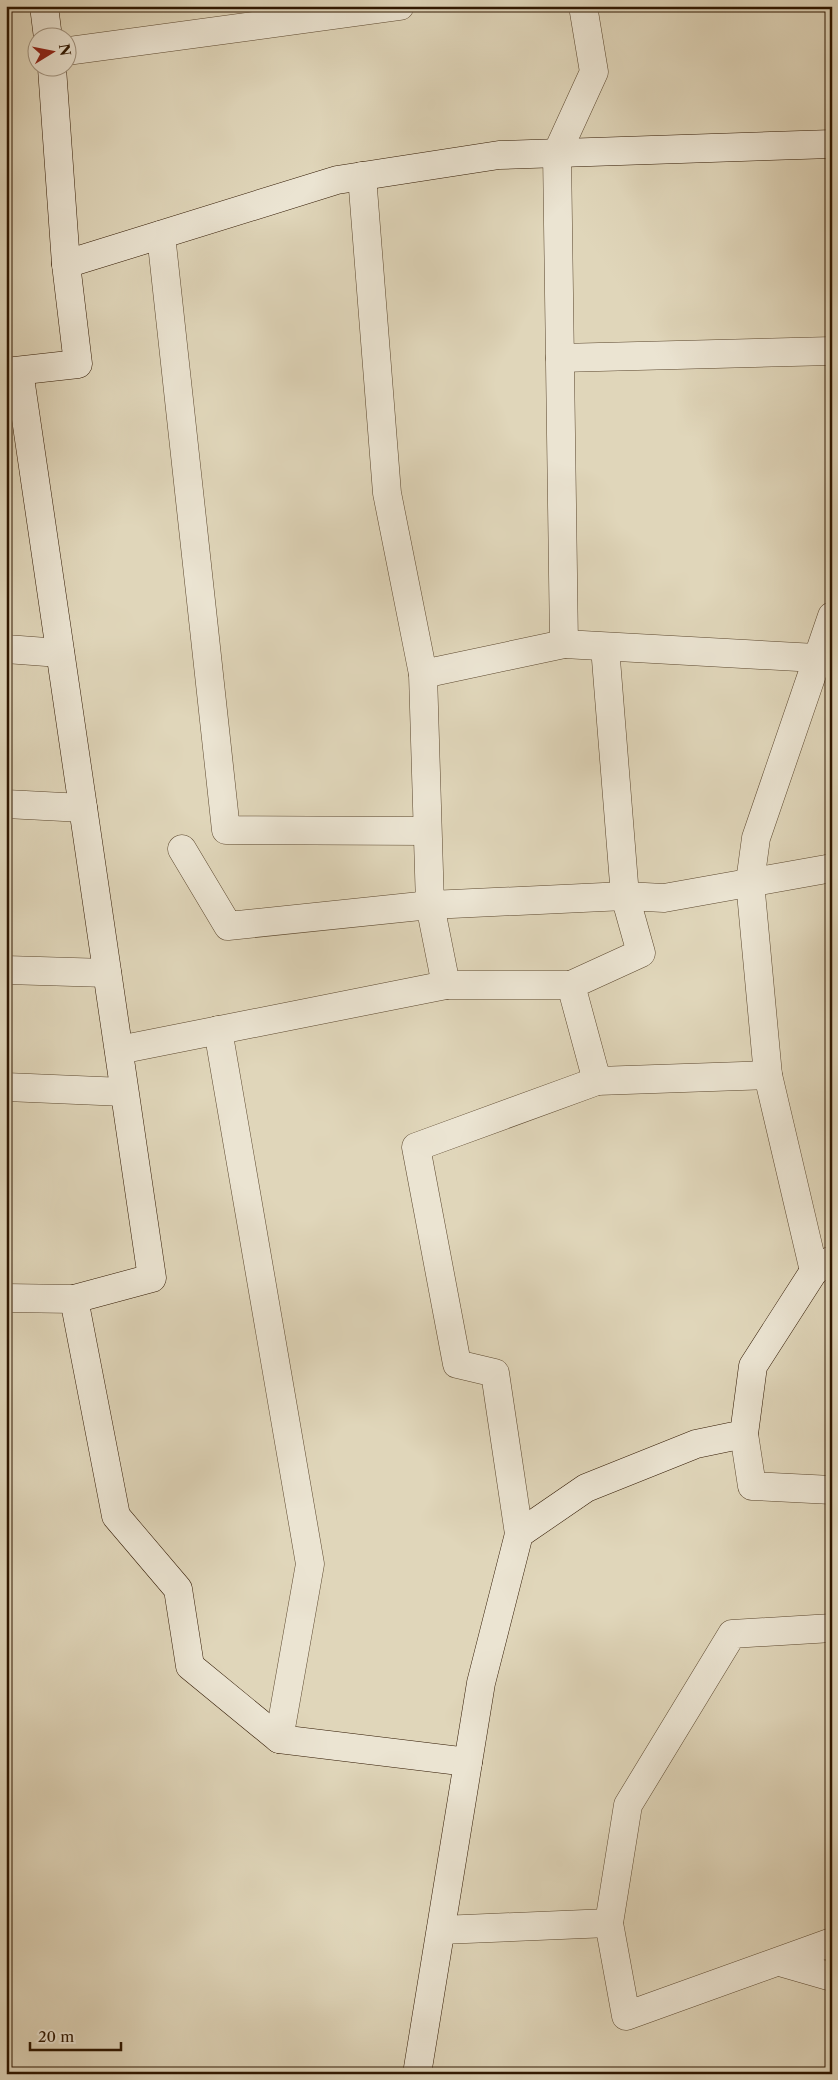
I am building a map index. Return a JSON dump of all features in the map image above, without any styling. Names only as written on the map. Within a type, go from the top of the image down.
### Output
[{"type":"street","points":[[44,6],[47,28]]},
{"type":"street","points":[[78,50],[400,6]]},
{"type":"street","points":[[564,644],[557,153],[594,72],[583,6]]},
{"type":"street","points":[[6,1298],[74,1299],[152,1278],[60,652],[13,371],[78,364],[66,264],[53,78]]},
{"type":"street","points":[[66,264],[337,180],[362,176],[499,155],[832,144]]},
{"type":"street","points":[[362,176],[387,493],[423,674],[430,905],[446,985]]},
{"type":"street","points":[[161,235],[226,830],[428,831]]},
{"type":"street","points":[[560,358],[832,350]]},
{"type":"street","points":[[832,616],[816,658],[756,838],[750,882],[768,1075],[823,1266],[753,1366],[744,1434],[752,1486],[832,1490]]},
{"type":"street","points":[[423,674],[564,644],[816,658]]},
{"type":"street","points":[[118,1050],[446,985],[571,985],[641,953],[625,896],[605,647]]},
{"type":"street","points":[[6,649],[60,652]]},
{"type":"street","points":[[6,804],[83,808]]},
{"type":"street","points":[[182,849],[228,926],[430,905],[625,896],[664,898],[832,868]]},
{"type":"street","points":[[6,970],[107,973]]},
{"type":"street","points":[[571,985],[597,1081]]},
{"type":"street","points":[[218,1030],[310,1564],[278,1739]]},
{"type":"street","points":[[417,2074],[482,1683],[519,1534],[495,1373],[457,1364],[416,1147],[597,1081],[768,1075]]},
{"type":"street","points":[[6,1087],[124,1092]]},
{"type":"street","points":[[74,1299],[116,1516],[178,1589],[190,1666],[278,1739],[468,1762]]},
{"type":"street","points":[[519,1534],[586,1488],[696,1444],[744,1434]]},
{"type":"street","points":[[832,1628],[732,1634],[628,1804],[609,1923],[626,2016],[832,1942]]},
{"type":"street","points":[[441,1930],[609,1923]]},
{"type":"street","points":[[780,1962],[832,1977]]}]
